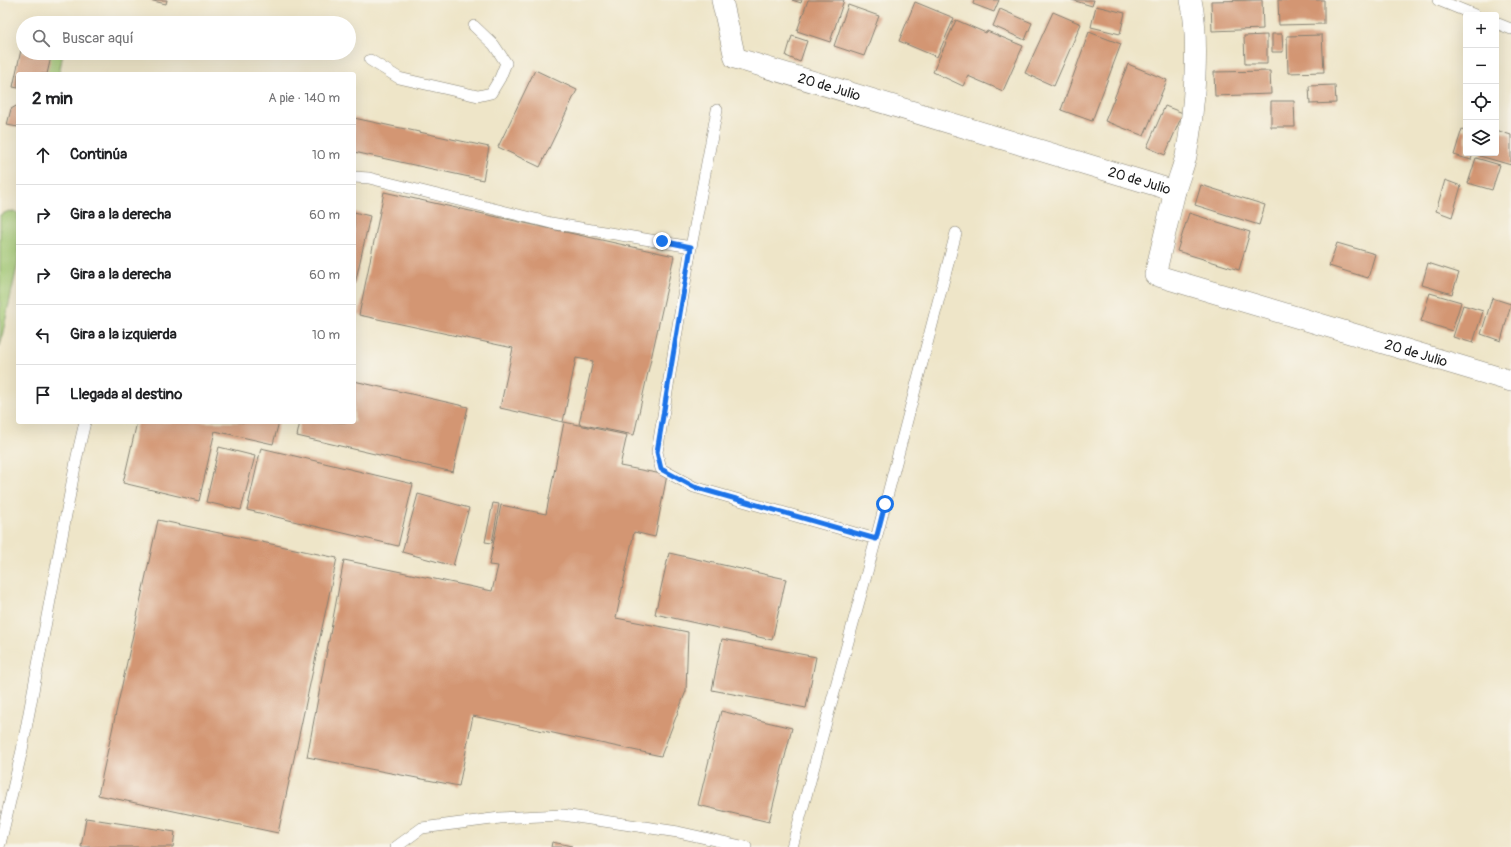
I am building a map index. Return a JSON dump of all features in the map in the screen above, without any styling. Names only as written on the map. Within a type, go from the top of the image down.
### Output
[{"type":"street","name":"20 de Julio","points":[[722,0],[735,58],[1175,191],[1154,275],[1511,381]]},
{"type":"street","points":[[1175,191],[1186,156],[1194,88],[1195,18],[1191,0]]},
{"type":"lane","points":[[1435,1],[1466,12]]},
{"type":"lane","points":[[1499,24],[1511,29]]},
{"type":"lane","points":[[370,60],[399,78],[478,96],[491,93],[500,78],[506,63],[494,45],[474,26]]},
{"type":"lane","points":[[717,110],[691,247],[657,452],[661,469],[694,487],[876,539]]},
{"type":"lane","points":[[356,177],[369,178],[551,223],[691,247]]},
{"type":"lane","points":[[792,847],[876,539],[956,232]]},
{"type":"lane","points":[[0,844],[22,750],[77,456],[85,424]]},
{"type":"lane","points":[[396,847],[422,828],[500,818],[563,815],[678,832],[746,847]]},
{"type":"green space","points":[[28,60],[62,60],[59,72],[25,72]]},
{"type":"green space","points":[[9,211],[16,213],[16,271],[0,346],[0,215]]},
{"type":"building","points":[[149,0],[167,0],[166,4]]},
{"type":"building","points":[[792,0],[802,0],[801,3]]},
{"type":"building","points":[[808,0],[844,0],[830,42],[797,31]]},
{"type":"building","points":[[974,0],[999,0],[994,12],[973,4]]},
{"type":"building","points":[[1072,0],[1094,0],[1092,6]]},
{"type":"building","points":[[1262,0],[1263,29],[1212,31],[1211,1]]},
{"type":"building","points":[[1278,0],[1324,0],[1324,24],[1279,25]]},
{"type":"building","points":[[915,2],[954,18],[937,57],[899,41]]},
{"type":"building","points":[[848,5],[879,16],[864,56],[834,46]]},
{"type":"building","points":[[1096,6],[1125,13],[1120,34],[1091,27]]},
{"type":"building","points":[[1000,9],[1032,23],[1025,40],[993,26]]},
{"type":"building","points":[[1053,12],[1081,24],[1054,86],[1025,73]]},
{"type":"building","points":[[956,20],[986,33],[987,31],[1023,46],[1003,91],[968,76],[963,86],[933,72]]},
{"type":"building","points":[[1089,32],[1121,44],[1092,121],[1061,110]]},
{"type":"building","points":[[1272,34],[1282,34],[1283,52],[1272,52]]},
{"type":"building","points":[[1267,35],[1267,64],[1245,64],[1244,36]]},
{"type":"building","points":[[1322,35],[1324,72],[1288,73],[1287,36]]},
{"type":"building","points":[[792,36],[807,41],[800,62],[786,56]]},
{"type":"building","points":[[19,60],[50,60],[47,72],[16,72]]},
{"type":"building","points":[[1128,64],[1167,80],[1144,136],[1105,121]]},
{"type":"building","points":[[535,70],[577,90],[540,167],[498,147]]},
{"type":"building","points":[[1270,71],[1271,94],[1215,96],[1214,72]]},
{"type":"building","points":[[16,73],[16,88],[13,87]]},
{"type":"building","points":[[1335,85],[1336,103],[1310,104],[1309,86]]},
{"type":"building","points":[[1271,101],[1294,101],[1295,127],[1271,127]]},
{"type":"building","points":[[16,106],[16,127],[7,125],[11,109]]},
{"type":"building","points":[[1165,106],[1183,113],[1165,155],[1147,147]]},
{"type":"building","points":[[356,118],[489,147],[483,180],[356,152]]},
{"type":"building","points":[[1462,129],[1463,156],[1472,156],[1471,160],[1454,155]]},
{"type":"building","points":[[1499,131],[1511,135],[1511,165],[1480,156],[1499,156]]},
{"type":"building","points":[[1476,158],[1500,165],[1492,190],[1468,183]]},
{"type":"building","points":[[1445,180],[1461,186],[1452,217],[1436,211]]},
{"type":"building","points":[[1201,185],[1265,205],[1259,225],[1195,205]]},
{"type":"building","points":[[384,192],[674,256],[634,435],[579,424],[593,361],[576,358],[563,422],[500,408],[513,348],[359,315]]},
{"type":"building","points":[[356,212],[370,216],[356,279]]},
{"type":"building","points":[[1189,213],[1250,232],[1239,270],[1177,251]]},
{"type":"building","points":[[1337,243],[1375,254],[1368,278],[1329,266]]},
{"type":"building","points":[[1428,263],[1459,273],[1452,294],[1422,285]]},
{"type":"building","points":[[1430,293],[1461,302],[1452,331],[1421,321]]},
{"type":"building","points":[[1492,298],[1511,304],[1501,341],[1481,334]]},
{"type":"building","points":[[1463,305],[1483,311],[1473,343],[1453,337]]},
{"type":"building","points":[[356,381],[468,407],[453,472],[297,436],[300,424],[356,424]]},
{"type":"building","points":[[564,422],[627,435],[620,466],[667,475],[655,537],[634,532],[616,618],[688,632],[686,691],[661,756],[473,716],[459,786],[307,757],[344,560],[492,591],[498,566],[489,565],[501,505],[546,514]]},
{"type":"building","points":[[137,424],[278,424],[273,444],[215,431],[199,501],[123,483]]},
{"type":"building","points":[[219,447],[255,456],[241,510],[206,502]]},
{"type":"building","points":[[261,448],[413,484],[398,546],[247,510]]},
{"type":"building","points":[[418,494],[469,508],[453,566],[402,552]]},
{"type":"building","points":[[493,503],[499,504],[492,543],[485,542]]},
{"type":"building","points":[[158,520],[337,558],[278,833],[98,795]]},
{"type":"building","points":[[669,553],[786,579],[772,640],[655,614]]},
{"type":"building","points":[[722,639],[816,657],[806,708],[712,690]]},
{"type":"building","points":[[721,711],[792,728],[769,822],[698,805]]},
{"type":"building","points":[[86,818],[175,832],[173,847],[81,847]]},
{"type":"building","points":[[552,842],[572,846],[572,847],[551,847]]},
{"type":"route","points":[[662,241],[691,247],[657,452],[661,469],[672,477],[694,487],[876,539],[885,504]]}]
